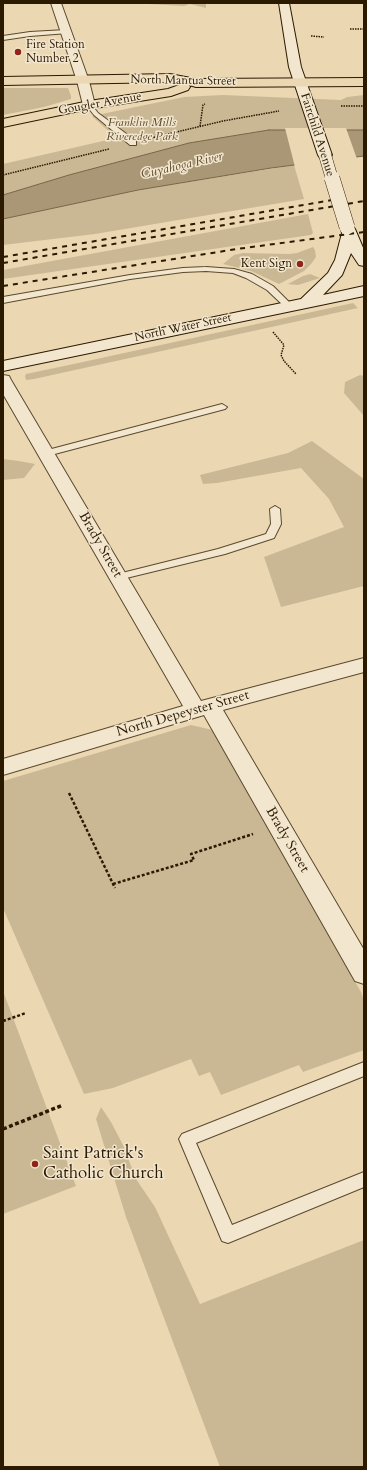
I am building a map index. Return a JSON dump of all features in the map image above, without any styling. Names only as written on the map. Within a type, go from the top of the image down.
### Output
[{"type":"main road","name":"North Mantua Street","points":[[3,81],[83,81],[170,78],[196,83],[364,82]]},
{"type":"main road","name":"Gougler Avenue","points":[[3,123],[89,105],[171,92],[196,83]]},
{"type":"street","points":[[56,3],[83,81],[89,105]]},
{"type":"street","name":"Fairchild Avenue","points":[[284,3],[291,50],[300,82],[312,115],[348,230],[354,246],[364,262]]},
{"type":"street","points":[[307,302],[335,275],[342,260],[348,230]]},
{"type":"street","name":"North Water Street","points":[[3,366],[364,291]]},
{"type":"street","name":"Brady Street","points":[[3,380],[118,577],[203,708],[364,973]]},
{"type":"street","name":"North Depeyster Street","points":[[3,767],[203,708],[364,665]]},
{"type":"lane","points":[[3,38],[30,34],[66,32]]},
{"type":"lane","points":[[89,105],[96,114],[133,143]]},
{"type":"lane","points":[[3,300],[144,275],[206,269],[234,271],[248,276],[270,288],[289,306]]},
{"type":"lane","points":[[46,453],[222,407]]},
{"type":"lane","points":[[118,577],[221,552],[270,536],[276,524],[275,509]]},
{"type":"lane","points":[[364,1069],[187,1139],[228,1235],[364,1179]]},
{"type":"path","points":[[350,29],[364,29]]},
{"type":"path","points":[[307,36],[324,36]]},
{"type":"path","points":[[200,126],[204,105],[208,102]]},
{"type":"path","points":[[341,106],[364,106]]},
{"type":"path","points":[[270,329],[284,344],[281,355],[284,361],[296,374]]},
{"type":"path","points":[[69,793],[114,886],[194,860],[191,854],[259,832]]},
{"type":"path","points":[[3,1021],[26,1013]]},
{"type":"path","points":[[3,1129],[63,1106]]},
{"type":"green space","points":[[131,3],[206,3],[206,8],[190,4],[184,6]]},
{"type":"green space","points":[[3,88],[68,88],[71,99],[44,107],[3,115]]},
{"type":"green space","name":"Franklin Mills Riveredge Park","points":[[223,95],[341,100],[347,97],[364,95],[364,130],[269,130],[189,143],[69,175],[3,195],[3,164],[116,138],[92,116],[184,97]]},
{"type":"green space","points":[[294,165],[304,199],[95,234],[3,245],[3,219],[138,190]]},
{"type":"green space","points":[[308,214],[313,233],[311,235],[3,279],[3,270]]},
{"type":"green space","points":[[313,247],[316,257],[311,264],[304,271],[279,284],[251,271],[223,264],[234,255],[243,253],[289,254],[297,253]]},
{"type":"green space","points":[[310,274],[320,278],[298,285],[288,284],[303,276]]},
{"type":"green space","points":[[353,303],[358,308],[34,379],[26,380],[25,376],[26,374]]},
{"type":"green space","points":[[360,375],[364,376],[364,416],[344,393],[345,382]]},
{"type":"green space","points":[[312,441],[364,479],[364,586],[281,607],[264,557],[344,527],[329,499],[301,468],[217,483],[203,484],[200,475],[288,453]]},
{"type":"green space","points":[[3,459],[35,464],[24,478],[3,480]]},
{"type":"green space","points":[[191,725],[213,730],[361,992],[364,1000],[364,1050],[303,1072],[299,1065],[221,1095],[210,1072],[199,1076],[191,1059],[113,1088],[84,1094],[3,908],[3,781]]},
{"type":"green space","points":[[3,991],[76,1186],[3,1214]]},
{"type":"green space","points":[[101,1107],[123,1145],[136,1179],[155,1207],[200,1304],[364,1240],[364,1467],[220,1467],[126,1217],[96,1119]]},
{"type":"water","name":"Cuyahoga River","points":[[269,130],[364,130],[364,156],[271,168],[138,190],[3,219],[3,195],[69,175],[189,143]]},
{"type":"pier","points":[[285,128],[346,128],[357,159],[295,167]]},
{"type":"railway","points":[[3,257],[338,199]]},
{"type":"railway","points":[[3,263],[364,201]]},
{"type":"railway","points":[[3,286],[237,249],[364,232]]},
{"type":"place","name":"Fire Station Number 2","points":[[18,52]]},
{"type":"place","name":"Kent Sign","points":[[300,264]]},
{"type":"place","name":"Saint Patrick's Catholic Church","points":[[35,1164]]}]
